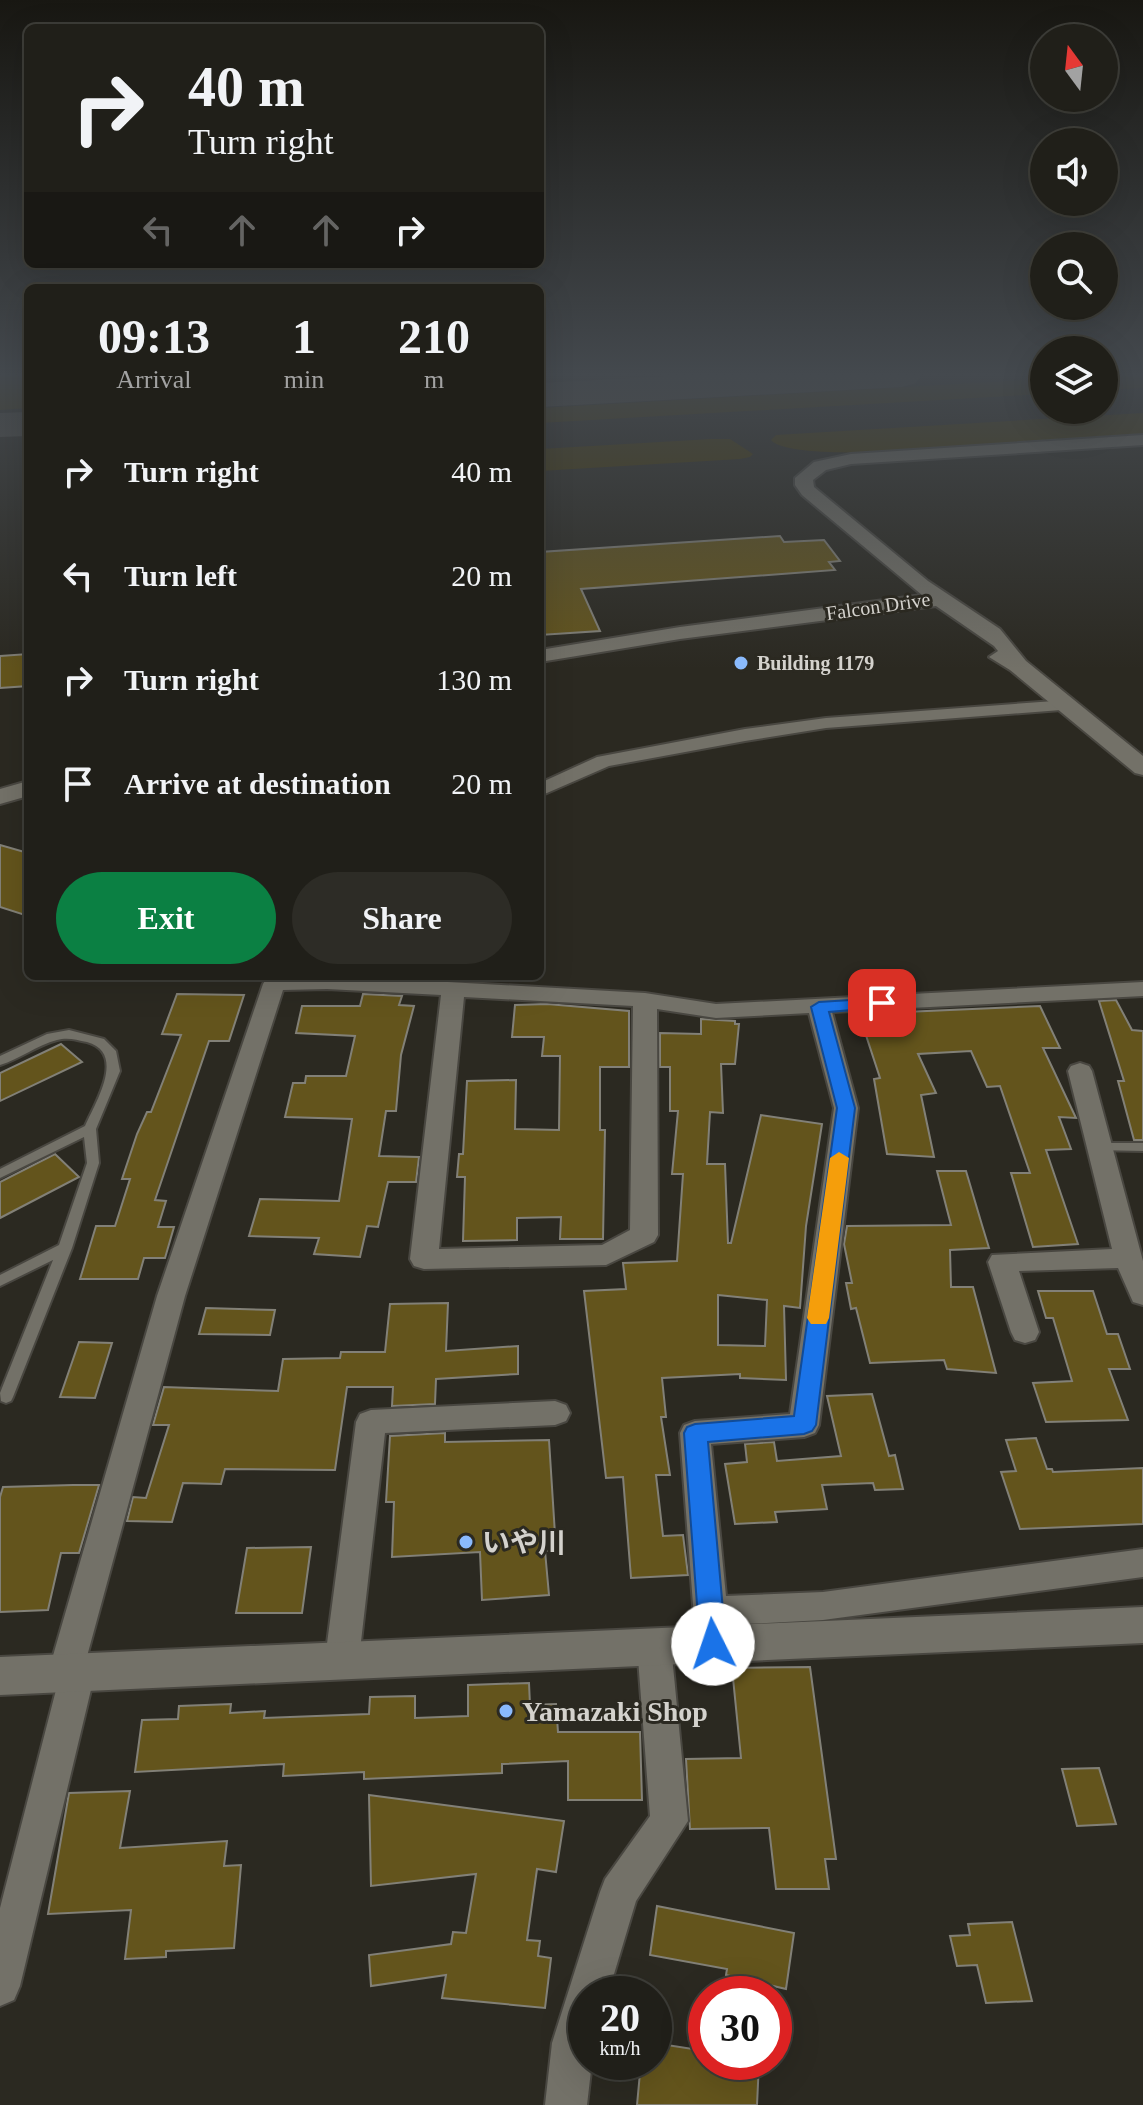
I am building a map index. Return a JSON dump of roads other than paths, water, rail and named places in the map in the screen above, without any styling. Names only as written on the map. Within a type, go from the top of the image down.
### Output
[{"type":"street","name":"Falcon Drive","points":[[808,473],[804,478],[808,491],[939,599]]},
{"type":"street","name":"Falcon Drive","points":[[544,655],[939,599]]},
{"type":"street","points":[[901,614],[918,612],[939,599]]},
{"type":"street","points":[[939,599],[948,622]]},
{"type":"street","points":[[939,599],[988,628],[1008,647],[1018,665]]},
{"type":"street","name":"Falcon Drive","points":[[580,650],[703,641],[901,614]]},
{"type":"street","points":[[901,614],[948,622],[986,651],[1018,665],[1143,768]]},
{"type":"street","points":[[544,788],[604,761],[745,735],[826,723],[1068,705]]},
{"type":"street","points":[[0,797],[24,789]]},
{"type":"street","points":[[0,1986],[72,1673],[171,1296],[274,984],[317,980]]},
{"type":"street","points":[[340,980],[645,1000],[716,1011],[1143,989]]},
{"type":"street","points":[[453,989],[424,1259],[606,1255],[644,1235],[645,1000]]},
{"type":"street","points":[[712,1628],[695,1433],[804,1425],[846,1108],[819,1007]]},
{"type":"street","points":[[1080,1071],[1128,1258],[1143,1295]]},
{"type":"street","points":[[1025,1332],[1002,1262],[1128,1258]]},
{"type":"street","points":[[342,1659],[371,1422],[555,1413]]},
{"type":"street","points":[[0,1676],[654,1645],[712,1628],[823,1606],[1143,1563]]},
{"type":"street","points":[[712,1628],[1143,1625]]},
{"type":"street","points":[[593,1976],[619,1892],[669,1821],[654,1645]]},
{"type":"street","points":[[566,2105],[569,2080]]},
{"type":"lane","points":[[0,1061],[51,1037],[69,1034],[100,1042],[110,1051],[114,1071],[90,1129],[93,1163],[65,1248],[6,1397]]},
{"type":"lane","points":[[0,1174],[90,1129]]},
{"type":"lane","points":[[1099,1147],[1143,1147]]},
{"type":"lane","points":[[0,1281],[65,1248]]},
{"type":"place","name":"Building 1179","points":[[741,663]]},
{"type":"place","name":"いや川","points":[[466,1542]]},
{"type":"place","name":"Yamazaki Shop","points":[[506,1711]]}]
